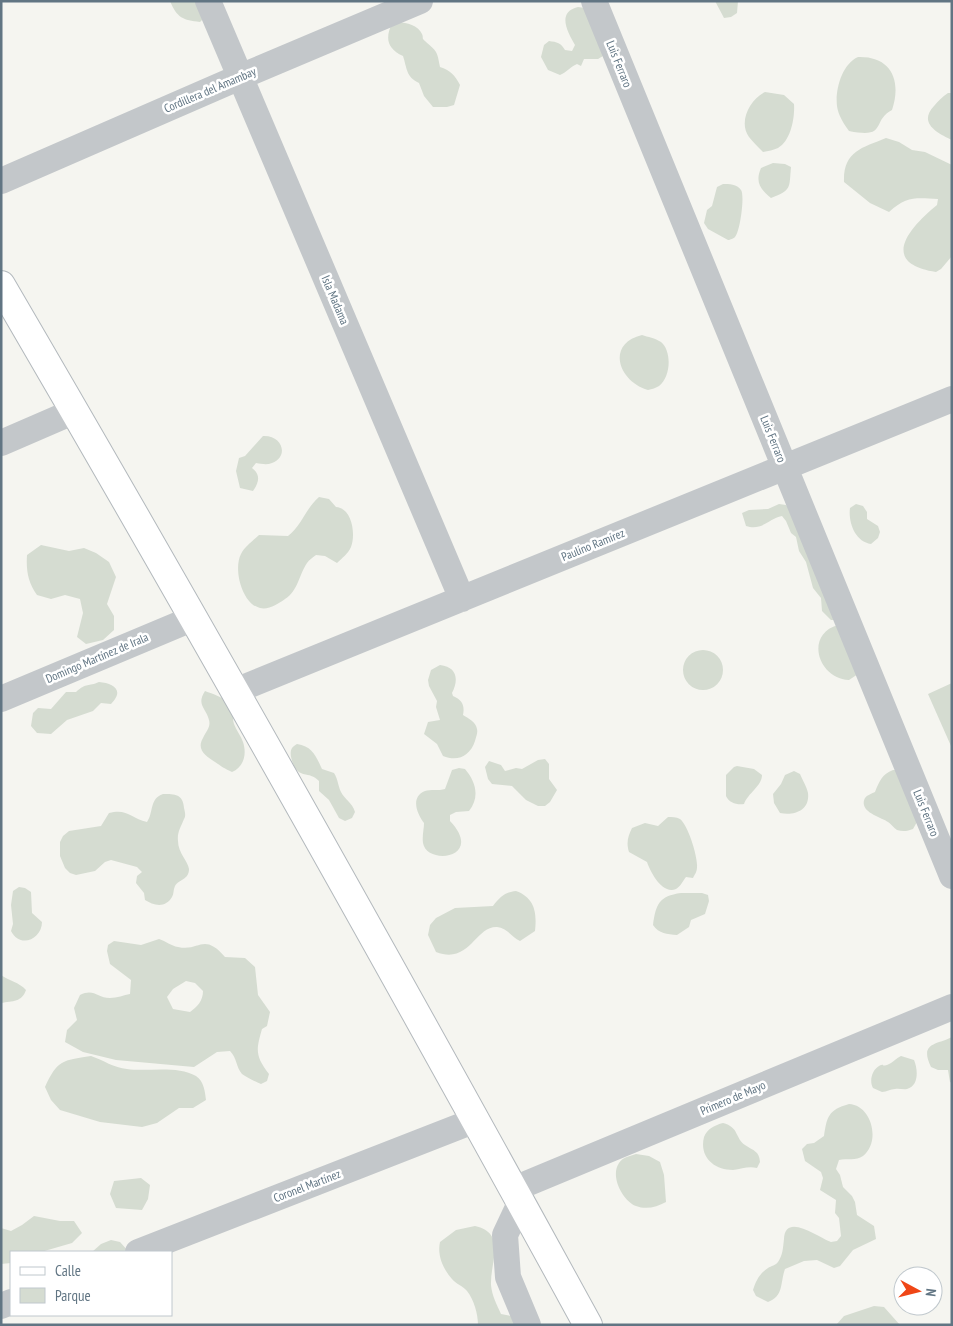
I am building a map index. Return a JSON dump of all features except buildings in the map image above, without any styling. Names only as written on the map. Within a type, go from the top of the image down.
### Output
[{"type":"main road","points":[[1,285],[194,618],[518,1195],[588,1325]]},
{"type":"street","name":"Isla Madama","points":[[208,1],[462,599]]},
{"type":"street","name":"Cordillera del Amambay","points":[[1,181],[420,1]]},
{"type":"street","name":"Luis Ferraro","points":[[594,1],[952,876]]},
{"type":"street","name":"Paulino Ramírez","points":[[235,691],[952,399]]},
{"type":"street","points":[[1,444],[75,411]]},
{"type":"street","name":"Domingo Martínez de Irala","points":[[1,698],[194,618]]},
{"type":"street","name":"Primero de Mayo","points":[[518,1195],[952,1007]]},
{"type":"street","name":"Coronel Martínez","points":[[141,1251],[476,1120]]},
{"type":"street","points":[[518,1195],[505,1235],[508,1277],[528,1325]]},
{"type":"green space","points":[[170,1],[209,1],[206,16],[200,22],[185,19],[178,15]]},
{"type":"green space","points":[[715,1],[738,1],[737,13],[731,17],[724,18]]},
{"type":"green space","points":[[578,7],[585,8],[603,56],[598,59],[584,59],[581,66],[577,64],[560,75],[548,70],[541,57],[544,45],[549,41],[554,42],[560,44],[565,50],[572,51],[575,45],[567,29],[566,18],[567,13]]},
{"type":"green space","points":[[398,22],[418,28],[423,39],[436,52],[440,67],[452,73],[456,78],[460,85],[454,105],[433,107],[424,96],[419,83],[409,75],[403,56],[394,50],[388,38],[392,23]]},
{"type":"green space","points":[[858,57],[869,58],[886,65],[891,72],[896,89],[892,110],[886,114],[874,131],[869,133],[849,131],[840,116],[837,106],[837,93],[844,71],[852,60]]},
{"type":"green space","points":[[765,92],[784,95],[794,104],[794,109],[793,122],[786,140],[778,148],[763,152],[749,137],[746,131],[745,118],[750,105]]},
{"type":"green space","points":[[948,93],[952,93],[952,140],[935,131],[931,127],[928,118],[934,106]]},
{"type":"green space","points":[[886,138],[899,142],[912,150],[925,152],[952,165],[952,256],[936,272],[918,267],[908,261],[904,253],[905,243],[910,233],[917,223],[937,205],[938,199],[912,199],[901,203],[889,212],[870,203],[844,182],[847,163],[851,157],[862,148]]},
{"type":"green space","points":[[773,163],[785,164],[791,167],[788,187],[783,193],[771,198],[761,188],[758,177],[761,168]]},
{"type":"green space","points":[[723,184],[733,185],[741,190],[742,193],[739,228],[735,237],[728,240],[708,229],[704,223],[707,210],[712,206],[717,187]]},
{"type":"green space","points":[[642,335],[661,342],[665,346],[669,364],[663,382],[658,387],[648,390],[638,386],[630,379],[620,363],[620,354],[623,346],[630,340]]},
{"type":"green space","points":[[263,436],[275,439],[279,443],[282,452],[281,456],[270,464],[256,463],[252,468],[258,476],[257,485],[253,491],[240,488],[236,471],[239,458],[245,456]]},
{"type":"green space","points":[[319,497],[329,499],[336,507],[346,512],[349,517],[353,535],[351,547],[347,554],[337,563],[325,556],[316,555],[307,563],[296,587],[289,596],[270,607],[260,608],[254,605],[248,600],[241,585],[238,568],[241,554],[259,535],[288,536]]},
{"type":"green space","points":[[779,504],[786,505],[810,527],[837,620],[831,620],[822,611],[821,598],[813,588],[806,562],[799,551],[796,537],[791,533],[782,516],[761,526],[746,526],[742,513],[749,510],[768,509]]},
{"type":"green space","points":[[856,504],[863,506],[867,512],[867,519],[878,526],[880,532],[878,538],[871,544],[861,540],[852,525],[850,508]]},
{"type":"green space","points":[[41,545],[69,551],[84,548],[96,553],[109,562],[116,577],[107,604],[114,616],[114,630],[103,640],[86,644],[77,637],[83,613],[80,599],[65,595],[51,599],[37,595],[28,576],[27,555]]},
{"type":"green space","points":[[838,625],[858,674],[849,680],[829,672],[819,655],[821,637],[828,630]]},
{"type":"green space","points":[[703,650],[714,653],[720,659],[723,670],[720,681],[714,687],[703,690],[692,687],[686,681],[683,670],[686,659],[692,653]]},
{"type":"green space","points":[[440,665],[450,668],[455,674],[453,696],[461,701],[464,708],[463,715],[473,722],[477,729],[477,735],[470,751],[458,758],[443,756],[437,744],[424,734],[428,722],[440,720],[436,707],[437,701],[428,680],[431,670]]},
{"type":"green space","points":[[99,682],[116,688],[117,695],[111,704],[101,703],[93,711],[67,720],[51,734],[37,733],[31,726],[33,713],[38,708],[51,709],[66,692],[76,692],[85,686]]},
{"type":"green space","points":[[952,683],[952,746],[951,746],[928,694]]},
{"type":"green space","points":[[205,691],[221,698],[231,706],[234,724],[243,742],[245,751],[242,763],[232,772],[208,757],[201,749],[201,742],[209,725],[208,716],[201,700]]},
{"type":"green space","points":[[297,744],[310,749],[322,769],[334,773],[341,792],[354,809],[355,812],[352,818],[345,821],[339,818],[329,800],[319,791],[319,781],[296,770],[291,753],[292,748]]},
{"type":"green space","points":[[545,759],[549,764],[549,779],[557,790],[550,802],[545,806],[538,806],[526,800],[512,786],[492,784],[488,779],[485,767],[489,761],[501,765],[505,771],[516,768],[522,769],[538,760]]},
{"type":"green space","points":[[737,766],[754,769],[762,775],[760,783],[748,796],[744,804],[734,803],[726,796],[726,775]]},
{"type":"green space","points":[[465,769],[472,779],[475,800],[469,811],[456,812],[450,815],[450,821],[459,834],[461,843],[458,850],[443,856],[434,854],[427,850],[423,843],[424,823],[417,811],[416,801],[420,794],[425,791],[445,789],[452,770]]},
{"type":"green space","points":[[893,770],[900,770],[917,822],[913,829],[897,830],[865,807],[865,798],[875,792],[884,776]]},
{"type":"green space","points":[[794,771],[800,774],[807,788],[807,804],[804,808],[791,814],[780,813],[774,803],[773,794],[785,775]]},
{"type":"green space","points":[[163,794],[178,796],[182,800],[185,817],[179,832],[178,845],[189,869],[186,877],[174,887],[173,895],[169,901],[159,905],[145,900],[144,893],[136,883],[137,876],[142,872],[137,867],[111,860],[105,862],[95,871],[76,875],[70,873],[65,868],[60,856],[60,842],[69,831],[101,826],[109,813],[115,812],[125,813],[147,822],[154,802]]},
{"type":"green space","points":[[668,817],[678,818],[683,822],[692,842],[697,862],[697,870],[693,878],[686,877],[676,889],[671,890],[666,889],[657,881],[647,862],[629,852],[628,846],[632,828],[645,823],[658,826]]},
{"type":"green space","points":[[19,887],[31,892],[32,913],[42,922],[41,928],[35,937],[25,941],[20,940],[11,931],[13,924],[11,905],[13,891]]},
{"type":"green space","points":[[516,891],[531,902],[536,918],[535,931],[520,941],[501,928],[489,928],[464,950],[447,955],[436,952],[428,935],[430,925],[436,918],[455,908],[493,906],[509,892]]},
{"type":"green space","points":[[681,893],[702,893],[708,895],[709,901],[705,914],[691,920],[689,927],[677,935],[661,932],[653,925],[657,906],[668,896]]},
{"type":"green space","points":[[159,939],[185,948],[206,944],[218,950],[225,957],[245,958],[255,967],[258,995],[270,1012],[267,1026],[262,1029],[258,1048],[261,1062],[269,1074],[267,1081],[261,1084],[242,1074],[230,1051],[217,1052],[194,1067],[116,1060],[83,1052],[65,1042],[67,1030],[77,1020],[74,1008],[80,995],[92,993],[110,998],[130,994],[131,980],[110,964],[107,951],[108,945],[114,941],[141,945]],"holes":[[[186,981],[195,983],[203,991],[201,1001],[197,1006],[190,1012],[173,1009],[167,997],[173,989]]]},
{"type":"green space","points":[[1,975],[26,990],[22,997],[1,1003]]},
{"type":"green space","points":[[952,1037],[952,1083],[950,1082],[948,1070],[938,1070],[931,1067],[927,1053],[931,1046]]},
{"type":"green space","points":[[91,1056],[122,1068],[171,1070],[196,1076],[204,1087],[206,1100],[193,1108],[179,1108],[157,1123],[142,1127],[100,1122],[60,1110],[51,1100],[45,1087],[54,1071],[62,1063]]},
{"type":"green space","points":[[901,1056],[914,1060],[917,1072],[914,1084],[907,1089],[893,1089],[884,1092],[873,1088],[871,1079],[877,1068],[881,1065],[889,1064]]},
{"type":"green space","points":[[849,1104],[857,1106],[868,1117],[873,1134],[872,1142],[869,1150],[863,1156],[839,1160],[836,1169],[840,1175],[843,1187],[855,1202],[857,1215],[874,1226],[876,1239],[853,1250],[840,1266],[834,1268],[817,1260],[804,1261],[785,1269],[779,1293],[768,1302],[756,1296],[753,1290],[760,1275],[780,1259],[786,1231],[790,1227],[803,1228],[831,1242],[837,1241],[841,1236],[839,1218],[835,1213],[836,1200],[820,1190],[823,1178],[821,1172],[805,1161],[802,1149],[807,1144],[814,1143],[824,1136],[830,1115],[842,1106]]},
{"type":"green space","points":[[723,1123],[732,1127],[742,1142],[757,1153],[760,1162],[757,1168],[733,1170],[720,1168],[714,1165],[706,1156],[703,1144],[704,1137],[712,1128]]},
{"type":"green space","points":[[636,1154],[649,1156],[660,1162],[664,1175],[666,1202],[644,1208],[631,1203],[622,1193],[617,1181],[617,1168],[622,1159]]},
{"type":"green space","points":[[141,1178],[150,1185],[148,1199],[142,1210],[116,1208],[110,1194],[114,1181]]},
{"type":"green space","points":[[34,1216],[60,1221],[74,1221],[82,1233],[72,1243],[44,1251],[10,1251],[10,1263],[1,1264],[1,1228],[11,1231]]},
{"type":"green space","points":[[475,1226],[491,1235],[494,1242],[495,1250],[491,1285],[501,1314],[511,1316],[521,1325],[478,1325],[472,1299],[465,1289],[452,1279],[443,1266],[439,1252],[440,1242],[456,1230]]},
{"type":"green space","points":[[111,1240],[120,1242],[128,1251],[93,1251],[101,1244]]},
{"type":"green space","points":[[874,1306],[884,1307],[900,1325],[836,1325],[844,1316]]}]
